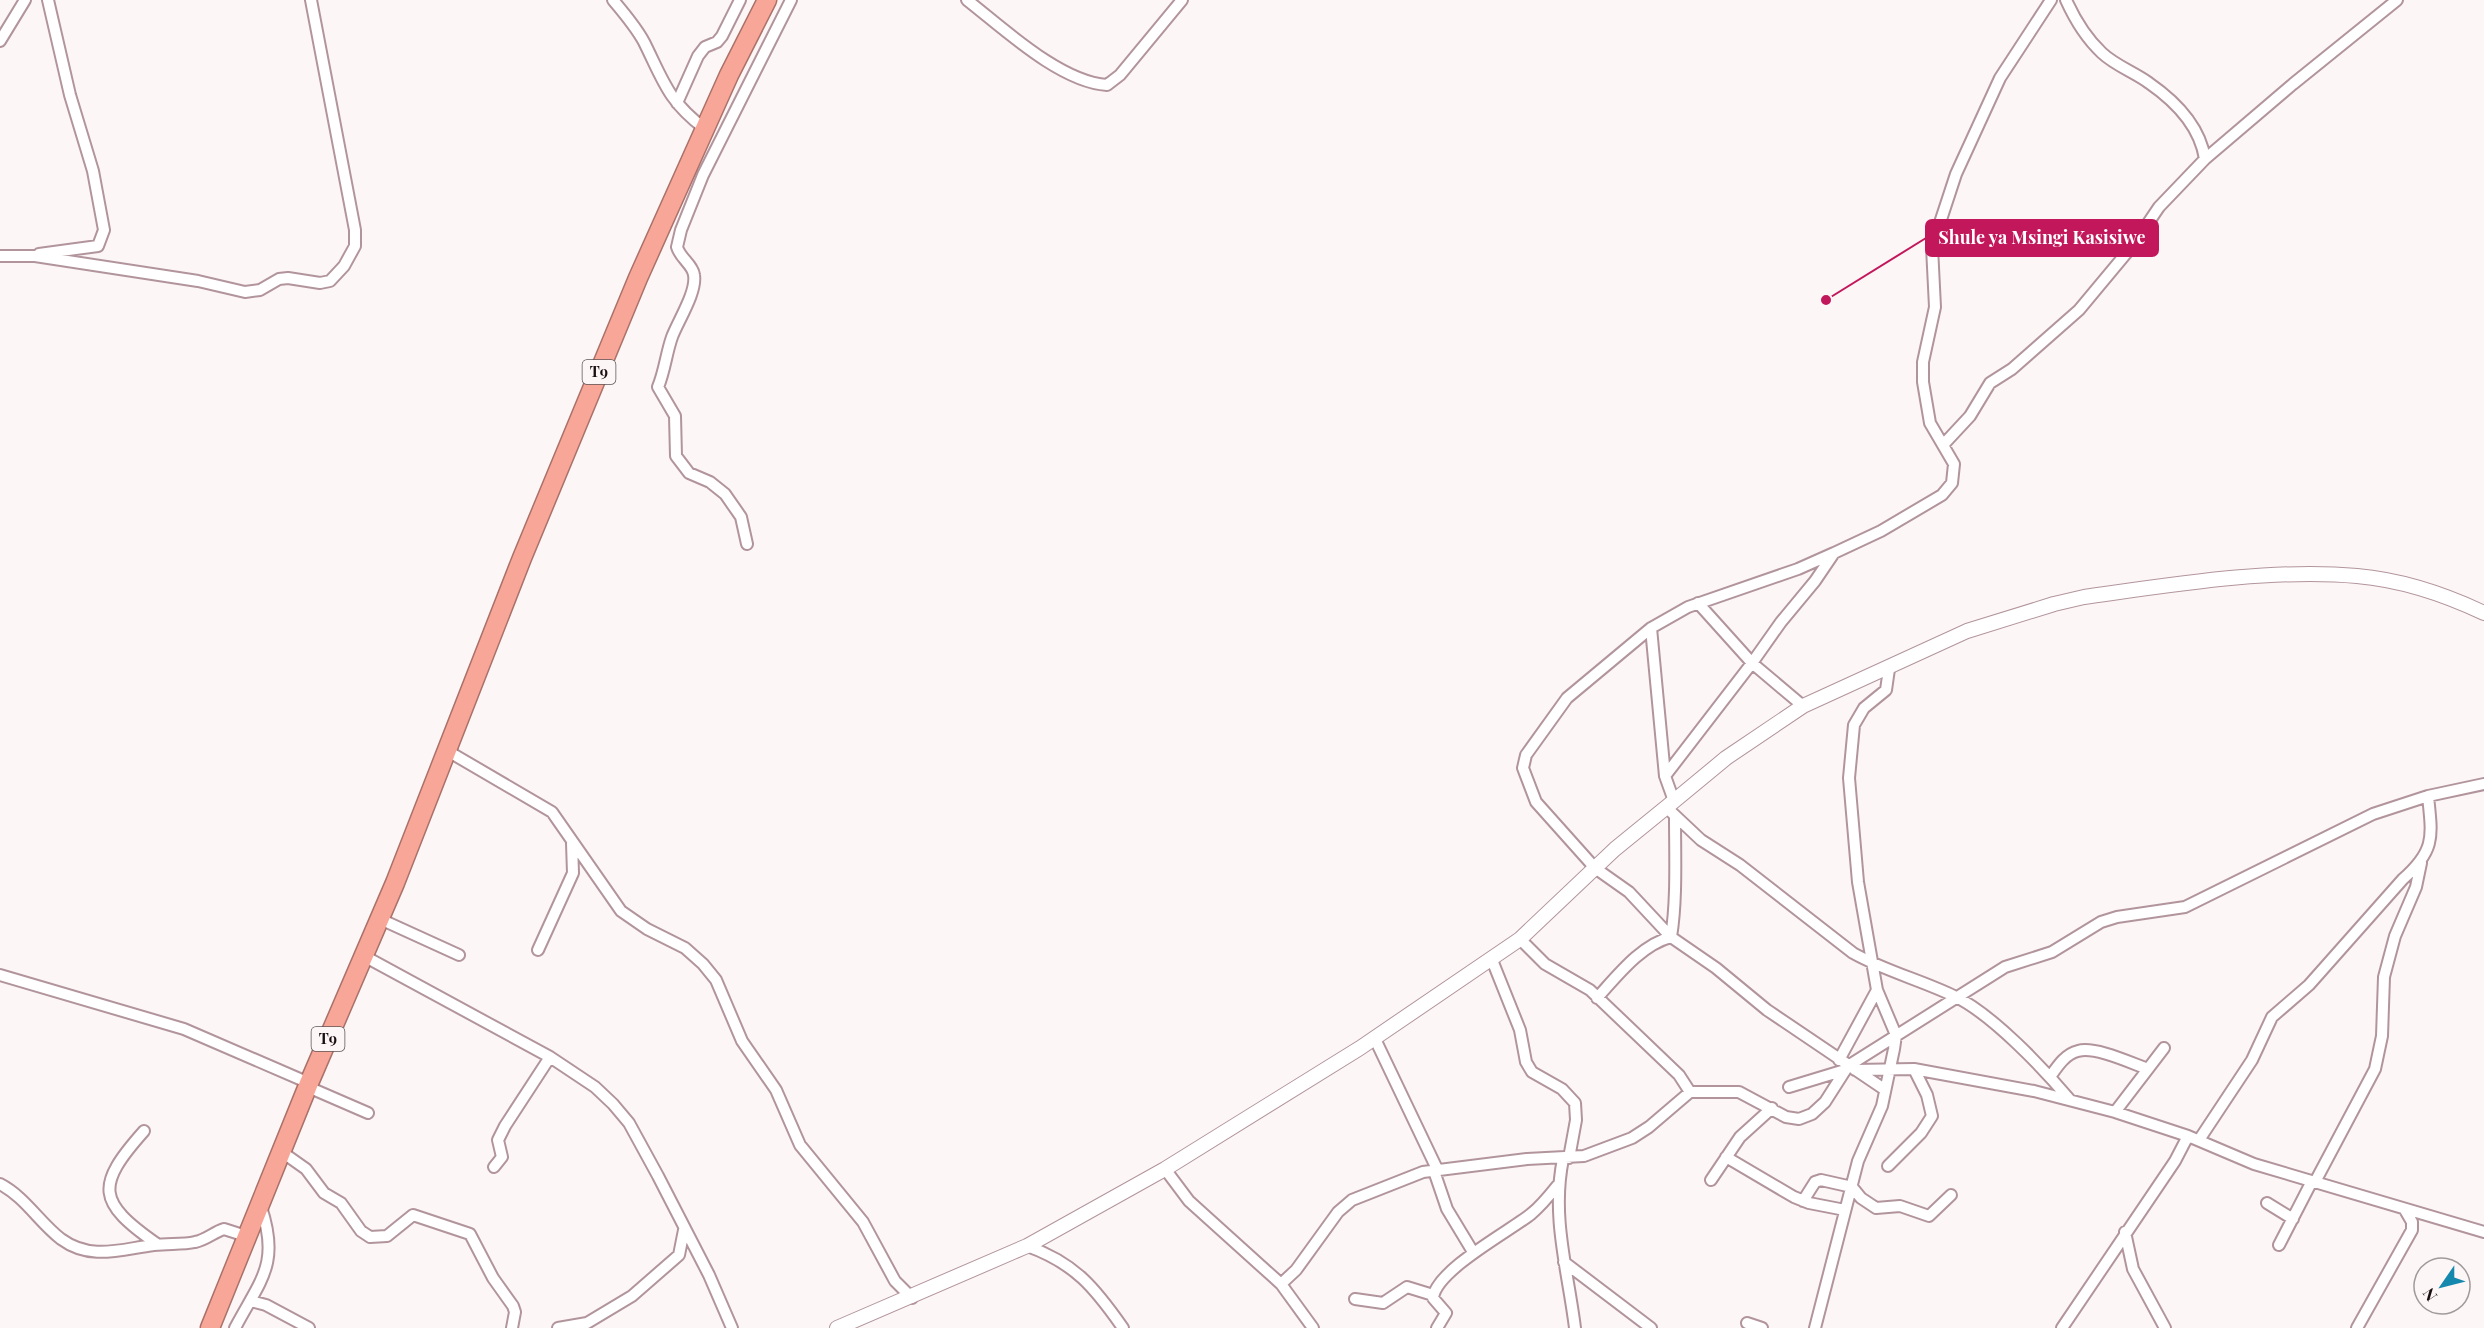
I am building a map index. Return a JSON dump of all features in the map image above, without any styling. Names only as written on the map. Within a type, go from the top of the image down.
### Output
[{"type":"highway","name":"T9","points":[[210,1328],[309,1085],[380,919],[583,412],[704,128],[767,0]]},
{"type":"street","points":[[0,41],[25,0]]},
{"type":"street","points":[[35,256],[50,251],[98,246],[104,230],[87,146],[70,95],[48,0]]},
{"type":"street","points":[[0,256],[35,256],[198,281],[245,292],[260,290],[279,279],[320,283],[334,278],[355,246],[356,230],[311,0]]},
{"type":"street","points":[[614,0],[635,27],[667,93],[686,115],[704,128]]},
{"type":"street","points":[[677,103],[698,56],[705,47],[717,42],[722,36],[740,0]]},
{"type":"street","points":[[747,544],[741,517],[725,494],[710,482],[691,475],[676,456],[675,416],[658,387],[667,366],[672,338],[687,305],[694,279],[692,269],[677,247],[681,230],[703,175],[791,0]]},
{"type":"street","points":[[966,0],[1050,62],[1086,81],[1107,85],[1120,75],[1182,0]]},
{"type":"street","points":[[1884,1089],[1847,1067],[1767,1010],[1716,968],[1671,937],[1629,892],[1595,868],[1536,802],[1523,768],[1526,755],[1567,698],[1651,628],[1698,603],[1798,569],[1881,531],[1948,488],[1955,473],[1954,464],[1930,423],[1923,382],[1923,362],[1935,308],[1932,247],[1956,174],[2000,78],[2051,0]]},
{"type":"street","points":[[2066,0],[2085,35],[2102,53],[2123,69],[2148,82],[2185,116],[2202,142],[2205,159]]},
{"type":"street","points":[[1943,445],[1970,416],[1990,383],[2012,369],[2079,310],[2134,244],[2159,207],[2205,159],[2292,84],[2397,0]]},
{"type":"street","points":[[1665,776],[1834,553]]},
{"type":"street","points":[[837,1328],[912,1298],[1027,1246],[1165,1169],[1375,1038],[1492,960],[1520,939],[1595,868],[1672,809],[1726,758],[1803,706],[1889,669],[1967,631],[2054,604],[2155,587],[2275,576],[2357,576],[2405,584],[2444,595],[2484,613]]},
{"type":"street","points":[[1698,603],[1752,663],[1803,706]]},
{"type":"street","points":[[1651,628],[1665,776],[1672,809],[1675,912],[1671,937]]},
{"type":"street","points":[[1815,1328],[1858,1161],[1882,1106],[1896,1035],[1877,990],[1870,963],[1854,846],[1850,768],[1854,725],[1862,710],[1886,690],[1889,669]]},
{"type":"street","points":[[446,750],[552,812],[621,911],[647,929],[692,953],[716,980],[742,1041],[776,1090],[800,1145],[863,1222],[895,1281],[912,1298]]},
{"type":"street","points":[[1789,1087],[1847,1067],[2005,967],[2052,952],[2101,922],[2117,916],[2185,907],[2373,814],[2428,796],[2484,784]]},
{"type":"street","points":[[2278,1245],[2375,1069],[2382,1036],[2384,977],[2395,936],[2416,887],[2421,863],[2430,839],[2428,796]]},
{"type":"street","points":[[1672,809],[1830,937],[1870,963],[1957,996],[2012,1040],[2071,1101]]},
{"type":"street","points":[[538,950],[573,873],[572,839]]},
{"type":"street","points":[[2062,1328],[2175,1161],[2252,1060],[2272,1017],[2295,999],[2403,879],[2421,863]]},
{"type":"street","points":[[380,919],[459,955]]},
{"type":"street","points":[[1597,998],[1638,955],[1656,941],[1671,937]]},
{"type":"street","points":[[1520,939],[1545,964],[1580,982],[1679,1075],[1690,1092]]},
{"type":"street","points":[[364,956],[550,1058],[595,1087],[629,1123],[709,1275],[732,1328]]},
{"type":"street","points":[[1492,960],[1520,1030],[1526,1062],[1539,1078],[1562,1089],[1575,1103],[1576,1120],[1557,1186],[1564,1262],[1575,1328]]},
{"type":"street","points":[[0,975],[184,1029],[368,1113]]},
{"type":"street","points":[[1281,1284],[1296,1270],[1334,1216],[1347,1203],[1412,1175],[1527,1159],[1584,1156],[1632,1138],[1649,1127],[1690,1092],[1738,1092],[1792,1119],[1812,1114],[1825,1102],[1847,1067],[1877,990]]},
{"type":"street","points":[[1375,1038],[1436,1171],[1447,1209],[1473,1252]]},
{"type":"street","points":[[2115,1112],[2164,1048]]},
{"type":"street","points":[[2050,1077],[2066,1058],[2082,1050],[2114,1057],[2148,1070]]},
{"type":"street","points":[[494,1167],[502,1157],[498,1140],[505,1126],[550,1058]]},
{"type":"street","points":[[1847,1067],[1914,1069],[2022,1088],[2115,1112],[2193,1138],[2254,1164],[2484,1232]]},
{"type":"street","points":[[1888,1166],[1921,1133],[1932,1116],[1928,1095],[1914,1069]]},
{"type":"street","points":[[1711,1180],[1740,1137],[1772,1108]]},
{"type":"street","points":[[144,1131],[124,1152],[110,1179],[110,1201],[126,1221],[157,1244]]},
{"type":"street","points":[[282,1152],[306,1169],[324,1193],[341,1203],[361,1231],[370,1237],[387,1236],[413,1215],[470,1234],[493,1278],[513,1306],[515,1312],[512,1328]]},
{"type":"street","points":[[1726,1157],[1803,1201],[1845,1210]]},
{"type":"street","points":[[1165,1169],[1189,1201],[1281,1284],[1313,1328]]},
{"type":"street","points":[[1803,1201],[1818,1181],[1852,1186],[1861,1198],[1876,1208],[1900,1206],[1924,1216],[1933,1214],[1952,1195]]},
{"type":"street","points":[[0,1184],[21,1198],[48,1227],[77,1250],[108,1252],[157,1244],[197,1242],[224,1229],[249,1237]]},
{"type":"street","points":[[1432,1295],[1473,1252],[1534,1212],[1557,1186]]},
{"type":"street","points":[[2267,1203],[2293,1220]]},
{"type":"street","points":[[235,1328],[267,1269],[270,1240],[261,1207]]},
{"type":"street","points":[[2357,1328],[2412,1230],[2412,1222],[2405,1210]]},
{"type":"street","points":[[558,1328],[587,1323],[632,1296],[679,1255],[684,1230]]},
{"type":"street","points":[[2125,1232],[2133,1269],[2165,1328]]},
{"type":"street","points":[[1027,1246],[1064,1263],[1088,1280],[1123,1328]]},
{"type":"street","points":[[1564,1262],[1651,1328]]},
{"type":"street","points":[[1355,1299],[1383,1303],[1407,1287],[1432,1295],[1446,1313],[1437,1328]]},
{"type":"street","points":[[251,1301],[266,1305],[309,1328]]},
{"type":"street","points":[[1747,1323],[1762,1328]]},
{"type":"place","name":"Shule ya Msingi Kasisiwe","points":[[1826,300]]}]
